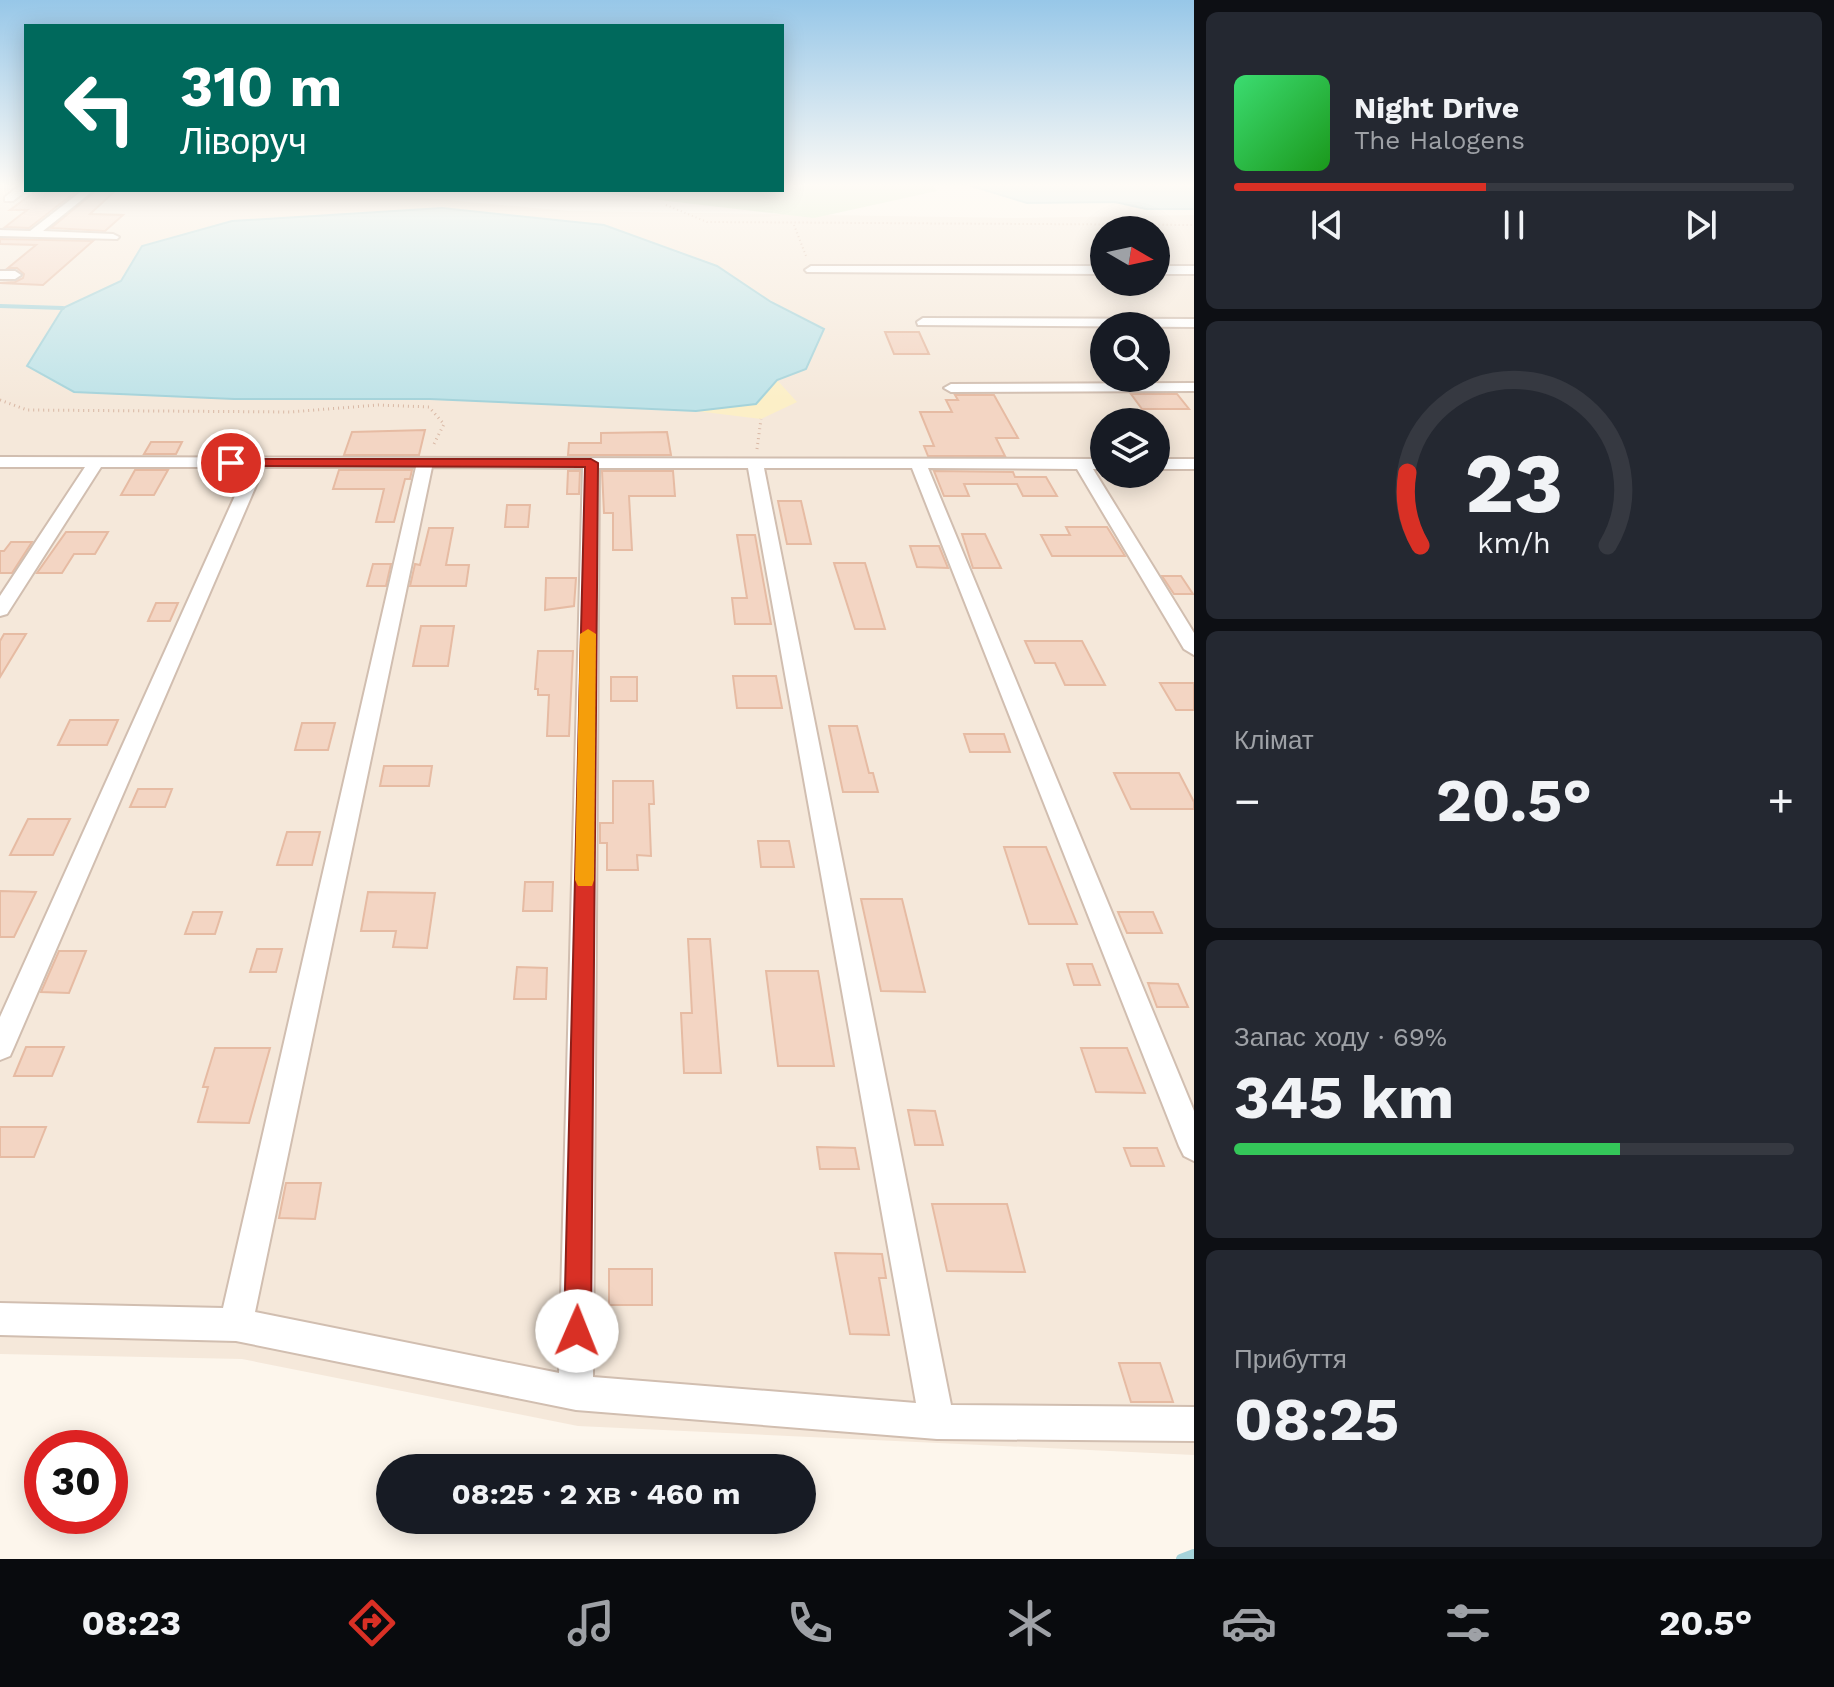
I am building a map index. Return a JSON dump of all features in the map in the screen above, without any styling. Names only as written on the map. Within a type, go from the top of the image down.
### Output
[{"type":"street","points":[[811,270],[1090,270]]},
{"type":"street","points":[[1170,270],[1194,270]]},
{"type":"street","points":[[0,275],[15,275]]},
{"type":"street","points":[[923,322],[1194,323]]},
{"type":"street","points":[[951,388],[1194,387]]},
{"type":"street","points":[[0,462],[1090,464]]},
{"type":"street","points":[[0,610],[96,462]]},
{"type":"street","points":[[0,1047],[258,463]]},
{"type":"street","points":[[236,1325],[425,463]]},
{"type":"street","points":[[576,1393],[591,463]]},
{"type":"street","points":[[755,463],[937,1422]]},
{"type":"street","points":[[918,464],[1194,1146]]},
{"type":"street","points":[[1082,464],[1194,649]]},
{"type":"street","points":[[1170,464],[1194,464]]},
{"type":"street","points":[[0,1319],[236,1325],[576,1393],[937,1422],[1194,1424]]},
{"type":"path","points":[[806,257],[811,270]]},
{"type":"path","points":[[0,400],[27,410],[290,412],[378,405],[429,407],[444,424],[425,463]]},
{"type":"path","points":[[755,463],[761,419]]},
{"type":"shaded area","points":[[0,257],[1090,257],[1090,296],[1170,296],[1170,257],[1194,257],[1194,1455],[578,1426],[242,1359],[0,1354]]},
{"type":"sand","points":[[777,380],[797,402],[761,419],[696,411],[755,404]]},
{"type":"water","points":[[136,257],[692,257],[717,266],[771,302],[824,329],[806,369],[777,380],[756,404],[696,411],[430,399],[234,399],[74,392],[27,366],[63,308],[121,281]]},
{"type":"building","points":[[22,257],[75,257],[43,285],[0,283],[23,278],[24,274],[17,268],[8,268]]},
{"type":"building","points":[[885,332],[919,332],[929,354],[894,354]]},
{"type":"building","points":[[1131,394],[1177,394],[1189,409],[1170,408],[1141,408]]},
{"type":"building","points":[[955,395],[994,395],[1018,438],[996,438],[1005,456],[928,456],[924,446],[934,446],[920,412],[952,412],[946,400],[958,400]]},
{"type":"building","points":[[425,430],[419,455],[344,455],[352,432]]},
{"type":"building","points":[[667,432],[671,455],[568,455],[569,443],[601,443],[601,433]]},
{"type":"building","points":[[151,442],[182,442],[176,454],[144,454]]},
{"type":"building","points":[[135,470],[168,470],[154,495],[121,495]]},
{"type":"building","points":[[339,470],[412,470],[410,479],[405,479],[394,522],[376,522],[384,489],[333,489]]},
{"type":"building","points":[[568,471],[580,471],[579,494],[567,494]]},
{"type":"building","points":[[602,471],[673,471],[675,496],[629,496],[632,550],[613,550],[613,513],[604,513]]},
{"type":"building","points":[[934,471],[1013,472],[1015,477],[1046,477],[1057,496],[1023,496],[1017,484],[964,484],[969,496],[944,496]]},
{"type":"building","points":[[778,501],[801,501],[811,544],[787,544]]},
{"type":"building","points":[[507,505],[530,505],[528,527],[505,527]]},
{"type":"building","points":[[1066,527],[1107,527],[1125,556],[1052,556],[1041,535],[1070,535]]},
{"type":"building","points":[[429,528],[453,528],[446,565],[469,565],[466,586],[410,586],[415,564],[420,565]]},
{"type":"building","points":[[66,532],[108,532],[95,554],[74,554],[62,573],[37,573]]},
{"type":"building","points":[[962,534],[985,534],[1001,568],[973,568]]},
{"type":"building","points":[[737,535],[755,535],[771,624],[735,624],[732,598],[747,598]]},
{"type":"building","points":[[11,542],[32,542],[12,573],[0,573],[0,551],[4,551]]},
{"type":"building","points":[[910,546],[939,546],[948,568],[917,567]]},
{"type":"building","points":[[834,563],[865,563],[885,629],[855,629]]},
{"type":"building","points":[[373,564],[391,564],[386,586],[367,586]]},
{"type":"building","points":[[1162,576],[1181,576],[1193,594],[1174,594]]},
{"type":"building","points":[[546,578],[576,578],[574,606],[545,610]]},
{"type":"building","points":[[156,603],[178,603],[170,621],[148,621]]},
{"type":"building","points":[[421,626],[454,626],[448,666],[413,666]]},
{"type":"building","points":[[4,634],[26,634],[0,677],[0,641]]},
{"type":"building","points":[[1025,641],[1082,641],[1105,685],[1065,685],[1055,663],[1035,663]]},
{"type":"building","points":[[538,651],[573,651],[569,736],[547,736],[549,695],[538,695],[538,689],[535,689]]},
{"type":"building","points":[[733,676],[776,676],[782,708],[737,708]]},
{"type":"building","points":[[611,677],[637,677],[637,701],[611,701]]},
{"type":"building","points":[[1160,683],[1194,683],[1194,710],[1176,710]]},
{"type":"building","points":[[70,720],[118,720],[107,745],[58,745]]},
{"type":"building","points":[[302,723],[335,723],[328,750],[295,750]]},
{"type":"building","points":[[829,726],[857,726],[869,773],[873,773],[878,792],[843,792]]},
{"type":"building","points":[[964,734],[1004,734],[1010,752],[970,752]]},
{"type":"building","points":[[384,766],[432,766],[429,786],[380,786]]},
{"type":"building","points":[[1114,773],[1179,773],[1194,802],[1194,809],[1131,809]]},
{"type":"building","points":[[613,781],[653,781],[654,804],[649,804],[651,856],[637,855],[638,870],[607,870],[607,843],[600,843],[600,823],[613,823]]},
{"type":"building","points":[[138,789],[172,789],[165,807],[130,807]]},
{"type":"building","points":[[28,819],[70,819],[53,855],[10,855]]},
{"type":"building","points":[[287,832],[320,832],[312,865],[277,865]]},
{"type":"building","points":[[758,841],[789,841],[794,867],[761,867]]},
{"type":"building","points":[[1004,847],[1046,847],[1077,924],[1029,924]]},
{"type":"building","points":[[525,882],[553,882],[552,911],[523,911]]},
{"type":"building","points":[[0,891],[36,892],[14,937],[0,937]]},
{"type":"building","points":[[368,892],[435,893],[427,948],[393,947],[396,931],[361,931]]},
{"type":"building","points":[[861,899],[902,899],[925,992],[881,991]]},
{"type":"building","points":[[193,912],[222,912],[215,934],[185,934]]},
{"type":"building","points":[[1118,912],[1153,912],[1162,933],[1127,933]]},
{"type":"building","points":[[688,939],[710,939],[721,1073],[684,1073],[681,1013],[692,1013]]},
{"type":"building","points":[[257,949],[282,949],[276,972],[250,972]]},
{"type":"building","points":[[59,951],[86,951],[69,993],[41,992]]},
{"type":"building","points":[[1067,964],[1092,964],[1100,985],[1074,985]]},
{"type":"building","points":[[517,967],[547,968],[546,999],[514,999]]},
{"type":"building","points":[[766,971],[818,971],[834,1066],[778,1066]]},
{"type":"building","points":[[1148,983],[1178,984],[1188,1007],[1157,1007]]},
{"type":"building","points":[[26,1047],[64,1047],[52,1076],[14,1076]]},
{"type":"building","points":[[215,1048],[270,1048],[249,1123],[198,1122],[208,1087],[203,1087]]},
{"type":"building","points":[[1081,1048],[1127,1048],[1145,1093],[1096,1092]]},
{"type":"building","points":[[908,1110],[935,1111],[943,1145],[915,1145]]},
{"type":"building","points":[[0,1127],[46,1127],[34,1157],[0,1157]]},
{"type":"building","points":[[817,1147],[855,1148],[859,1169],[820,1169]]},
{"type":"building","points":[[1124,1148],[1157,1148],[1164,1166],[1131,1166]]},
{"type":"building","points":[[286,1183],[321,1183],[315,1219],[279,1218]]},
{"type":"building","points":[[932,1204],[1007,1204],[1025,1272],[947,1271]]},
{"type":"building","points":[[835,1253],[882,1254],[886,1278],[879,1278],[889,1335],[850,1334]]},
{"type":"building","points":[[609,1269],[652,1269],[652,1305],[609,1305]]},
{"type":"building","points":[[1119,1363],[1160,1363],[1173,1402],[1131,1402]]},
{"type":"waterway","points":[[0,306],[63,308]]},
{"type":"waterway","points":[[1181,1559],[1194,1554]]},
{"type":"slow traffic","points":[[585,880],[588,634]]},
{"type":"route","points":[[231,463],[591,463],[577,1331]]}]
